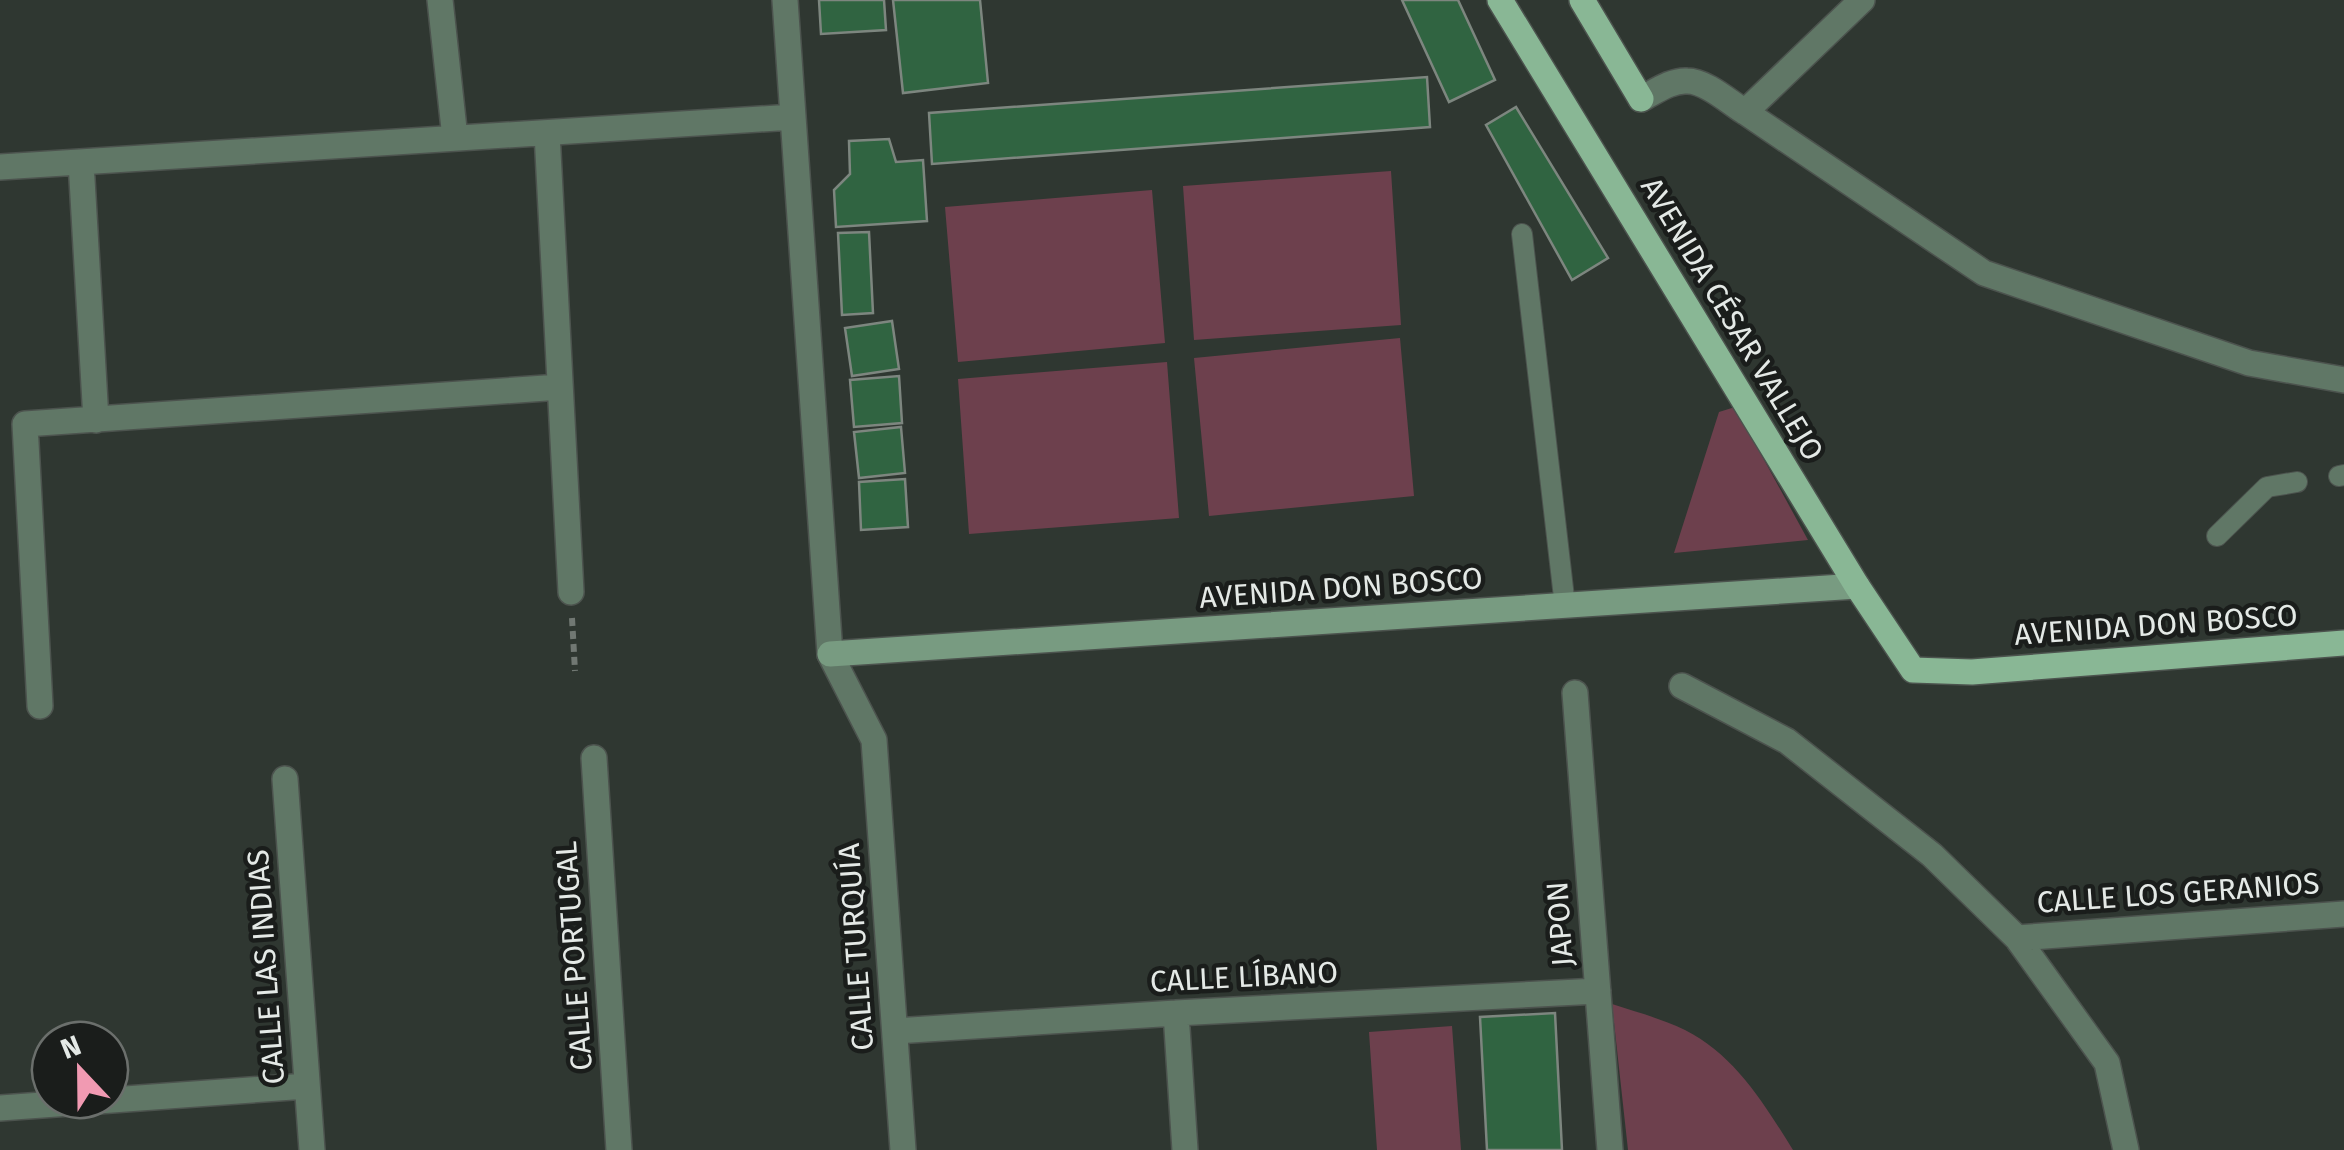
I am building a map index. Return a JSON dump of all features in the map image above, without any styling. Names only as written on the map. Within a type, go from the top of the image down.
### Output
[{"type":"main road","name":"AVENIDA CÉSAR VALLEJO","points":[[1500,0],[1857,586],[1913,670]]},
{"type":"main road","points":[[1582,0],[1642,99]]},
{"type":"main road","name":"AVENIDA DON BOSCO","points":[[830,654],[1857,586]]},
{"type":"main road","name":"AVENIDA DON BOSCO","points":[[1913,670],[1972,672],[2344,644]]},
{"type":"street","points":[[440,0],[455,138]]},
{"type":"street","points":[[785,0],[830,654]]},
{"type":"street","points":[[1745,112],[1862,0]]},
{"type":"street","points":[[1642,99],[1673,83],[1690,80],[1745,112],[1984,273],[2249,363],[2344,380]]},
{"type":"street","points":[[0,167],[793,118]]},
{"type":"street","points":[[548,133],[571,592]]},
{"type":"street","points":[[81,162],[96,420]]},
{"type":"street","points":[[40,706],[25,424],[560,388]]},
{"type":"street","name":"CALLE TURQUÍA","points":[[830,654],[874,740],[903,1150]]},
{"type":"street","points":[[1682,686],[1787,741],[1932,855],[2017,938],[2107,1063],[2126,1150]]},
{"type":"street","name":"JAPON","points":[[1575,693],[1610,1150]]},
{"type":"street","name":"CALLE PORTUGAL","points":[[594,758],[619,1150]]},
{"type":"street","name":"CALLE LAS INDIAS","points":[[286,779],[312,1150]]},
{"type":"street","name":"CALLE LOS GERANIOS","points":[[2017,938],[2344,914]]},
{"type":"street","name":"CALLE LÍBANO","points":[[894,1031],[1598,991]]},
{"type":"street","points":[[1176,1012],[1185,1150]]},
{"type":"street","points":[[0,1108],[307,1086]]},
{"type":"lane","points":[[1522,234],[1566,606]]},
{"type":"lane","points":[[2217,536],[2267,487],[2297,482]]},
{"type":"path","points":[[571,592],[575,671]]},
{"type":"shaded area","points":[[1391,171],[1401,325],[1194,340],[1183,186]]},
{"type":"shaded area","points":[[1152,190],[1165,343],[958,362],[945,207]]},
{"type":"shaded area","points":[[1400,338],[1414,496],[1209,516],[1194,358]]},
{"type":"shaded area","points":[[1167,362],[1179,518],[969,534],[958,379]]},
{"type":"shaded area","points":[[1735,407],[1808,540],[1674,553],[1719,412]]},
{"type":"shaded area","points":[[1612,1004],[1703,1040],[1747,1082],[1793,1150],[1628,1150]]},
{"type":"shaded area","points":[[1452,1026],[1461,1150],[1377,1150],[1369,1032]]},
{"type":"building","points":[[819,0],[884,0],[886,30],[821,34]]},
{"type":"building","points":[[893,0],[980,0],[988,83],[903,93]]},
{"type":"building","points":[[1402,0],[1458,0],[1495,80],[1449,102]]},
{"type":"building","points":[[1427,77],[1430,127],[932,164],[929,113]]},
{"type":"building","points":[[1516,107],[1608,258],[1572,280],[1486,125]]},
{"type":"building","points":[[889,139],[896,162],[923,160],[927,221],[836,227],[834,190],[850,174],[849,141]]},
{"type":"building","points":[[869,232],[873,313],[842,315],[838,233]]},
{"type":"building","points":[[892,321],[899,369],[852,376],[845,328]]},
{"type":"building","points":[[899,376],[902,423],[854,427],[850,380]]},
{"type":"building","points":[[901,427],[905,473],[859,478],[854,432]]},
{"type":"building","points":[[905,479],[908,527],[861,530],[859,482]]},
{"type":"building","points":[[1555,1013],[1562,1150],[1487,1150],[1480,1017]]}]
